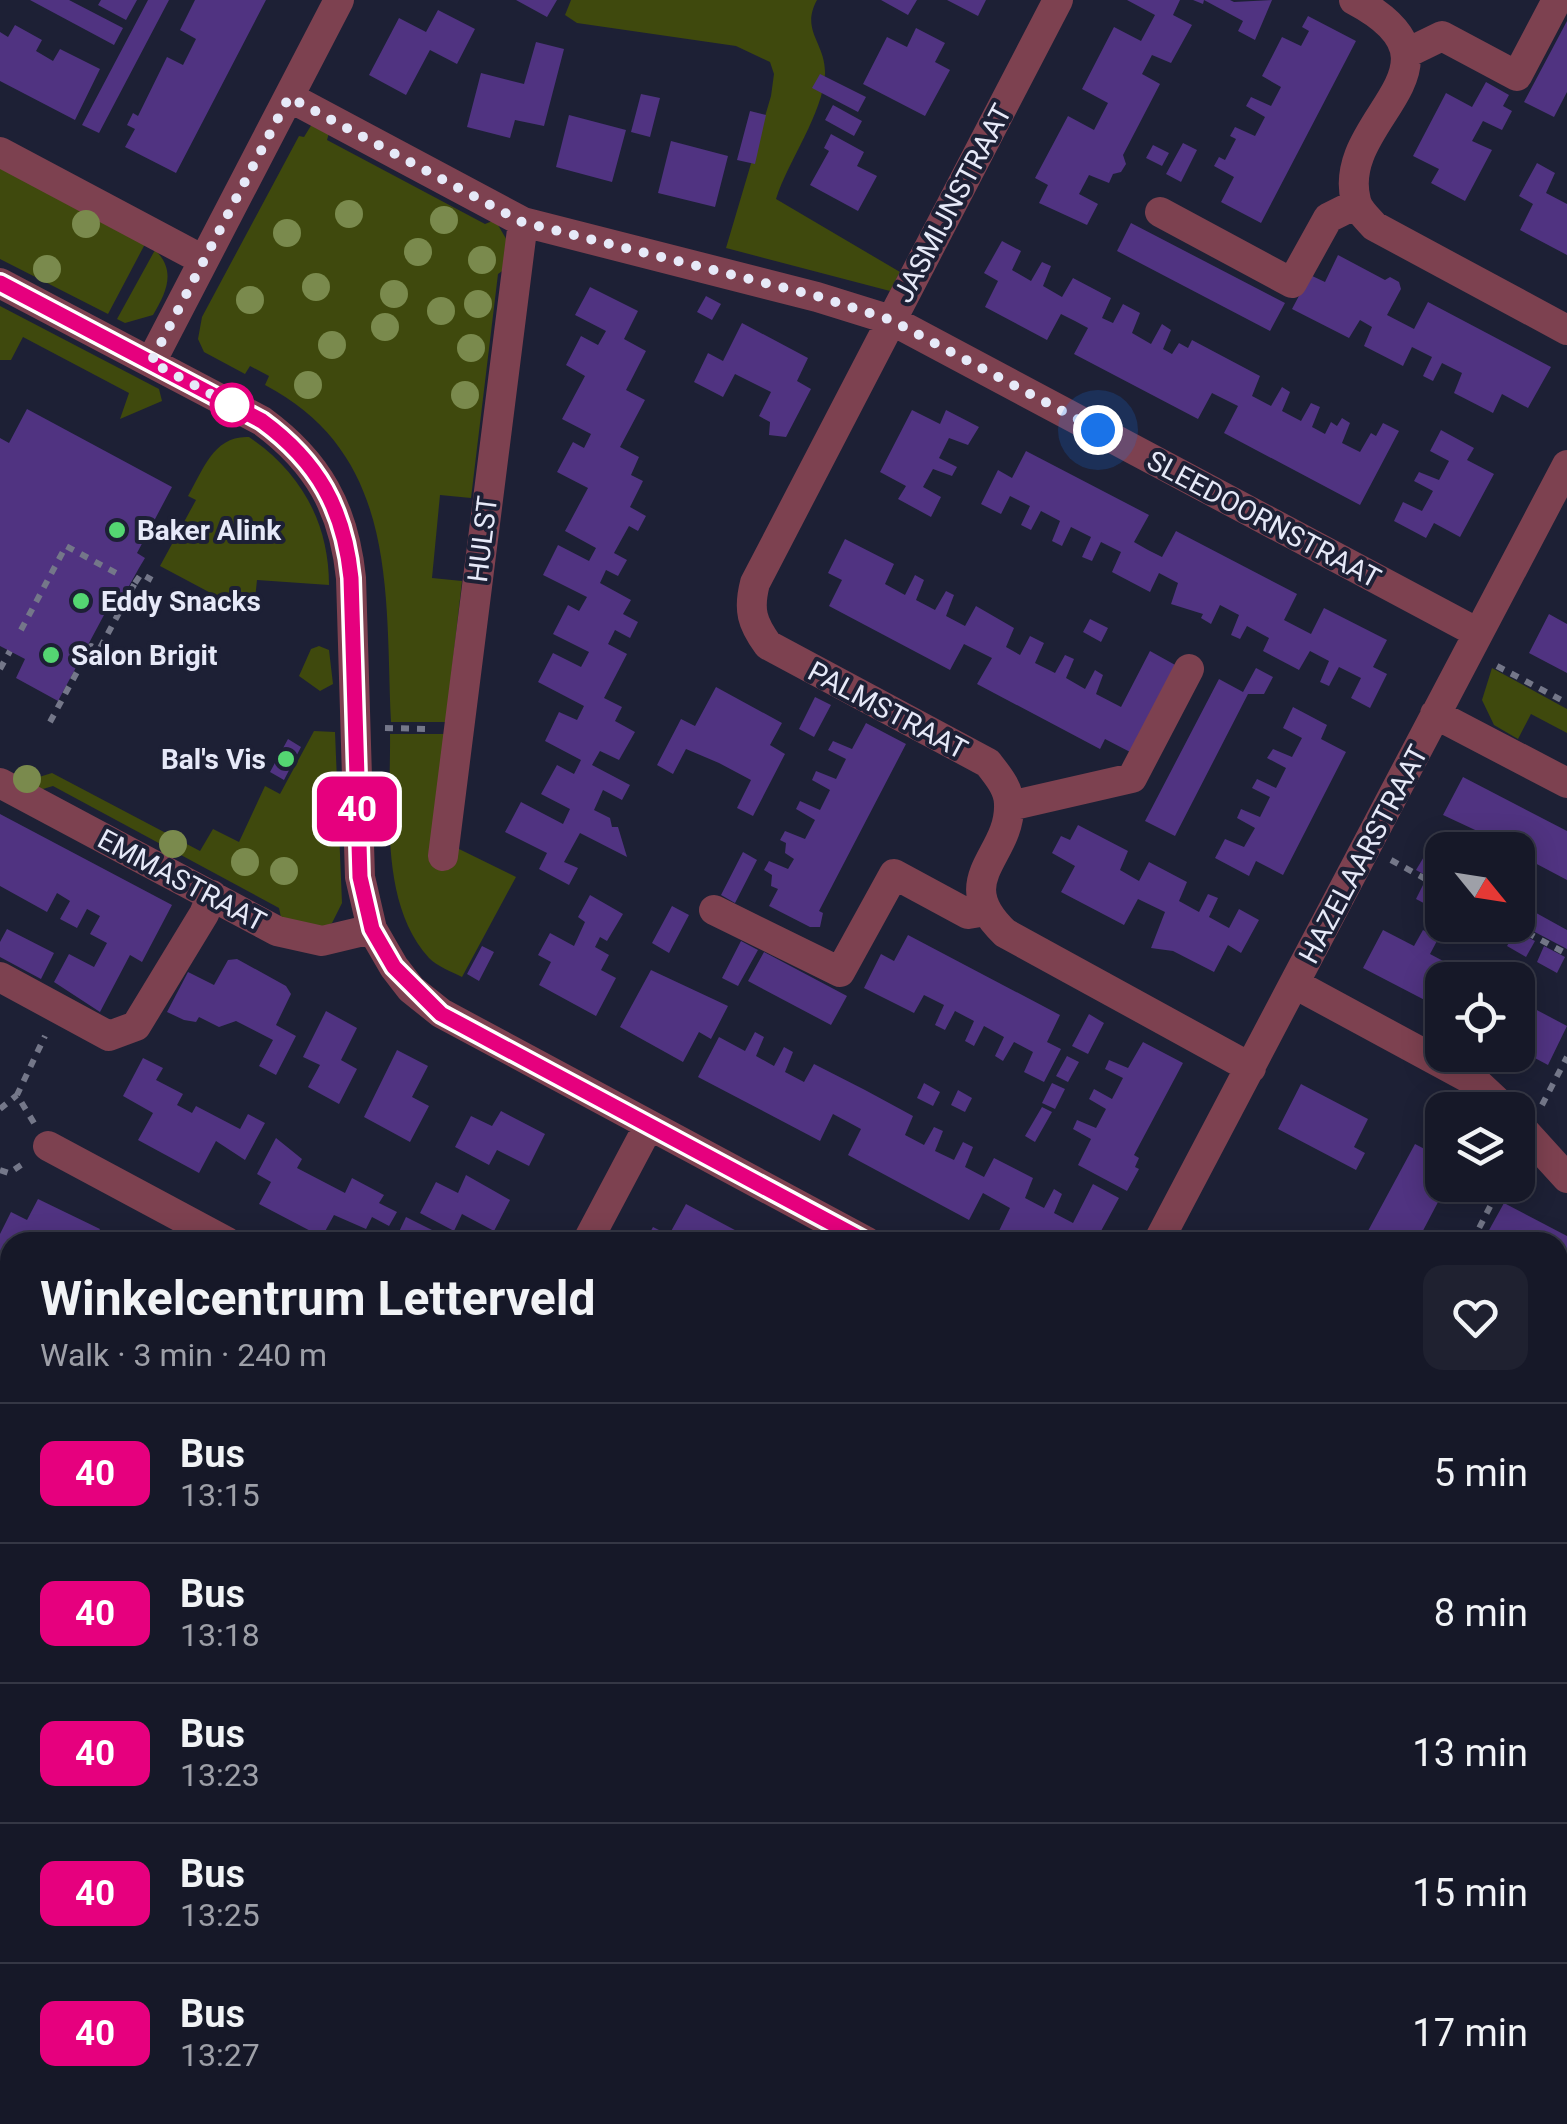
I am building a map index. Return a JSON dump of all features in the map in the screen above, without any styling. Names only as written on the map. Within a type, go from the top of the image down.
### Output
[{"type":"street","points":[[151,362],[340,0]]},
{"type":"street","name":"JASMIJNSTRAAT","points":[[753,624],[750,603],[756,584],[1058,0]]},
{"type":"street","points":[[1354,0],[1381,14],[1399,31],[1408,53],[1404,75],[1362,155],[1354,180],[1356,204],[1374,226],[1567,330]]},
{"type":"street","points":[[1408,53],[1442,36],[1517,76],[1557,0]]},
{"type":"street","name":"SLEEDOORNSTRAAT","points":[[289,97],[522,222],[817,296],[891,320],[1474,642]]},
{"type":"street","points":[[0,152],[202,260]]},
{"type":"street","points":[[1160,212],[1292,283],[1328,218],[1356,204]]},
{"type":"street","name":"HULST","points":[[443,856],[522,222]]},
{"type":"street","points":[[0,283],[262,421],[293,444],[329,492],[347,539],[360,877],[372,929],[411,989],[441,1014],[848,1232]]},
{"type":"street","name":"HAZELAARSTRAAT","points":[[1163,1232],[1567,465]]},
{"type":"street","name":"PALMSTRAAT","points":[[753,624],[768,645],[988,763],[1007,790],[1010,806]]},
{"type":"street","points":[[1189,669],[1132,778],[1010,806],[981,876],[986,911],[1005,933],[1251,1068]]},
{"type":"street","points":[[1436,714],[1567,783]]},
{"type":"street","name":"EMMASTRAAT","points":[[0,783],[277,931],[322,941],[372,929]]},
{"type":"street","points":[[714,910],[840,972],[894,874],[968,914],[986,911]]},
{"type":"street","points":[[0,977],[108,1036],[136,1026],[212,895]]},
{"type":"street","points":[[1295,984],[1476,1082],[1487,1092]]},
{"type":"street","points":[[592,1232],[648,1127]]},
{"type":"street","points":[[1535,1144],[1567,1178]]},
{"type":"street","points":[[48,1146],[208,1232]]},
{"type":"path","points":[[21,630],[66,546],[116,573]]},
{"type":"path","points":[[99,650],[133,582],[140,574],[152,580]]},
{"type":"path","points":[[1474,642],[1567,703]]},
{"type":"path","points":[[50,722],[91,646],[110,656]]},
{"type":"path","points":[[0,669],[10,651]]},
{"type":"path","points":[[354,727],[459,729]]},
{"type":"path","points":[[1366,847],[1425,879]]},
{"type":"path","points":[[1535,937],[1567,954]]},
{"type":"path","points":[[0,1109],[16,1094],[58,1008]]},
{"type":"path","points":[[1535,1109],[1567,1057]]},
{"type":"path","points":[[16,1094],[48,1146]]},
{"type":"path","points":[[1477,1232],[1492,1202]]},
{"type":"green space","points":[[571,0],[817,0],[811,20],[824,63],[823,89],[776,199],[900,272],[890,291],[726,248],[771,96],[774,74],[770,62],[736,46],[577,23],[565,15]]},
{"type":"green space","points":[[312,124],[329,133],[327,140],[485,224],[495,220],[508,242],[505,269],[498,274],[471,498],[440,495],[432,578],[462,581],[446,722],[391,722],[388,625],[376,531],[362,488],[340,449],[309,414],[265,385],[269,376],[250,366],[245,374],[204,352],[198,339],[202,317],[299,136],[304,137]]},
{"type":"green space","points":[[0,167],[145,244],[108,314],[0,259]]},
{"type":"green space","points":[[155,250],[166,266],[162,299],[153,315],[125,323],[117,319]]},
{"type":"green space","points":[[0,306],[159,389],[162,401],[120,419],[129,393],[23,337],[11,360],[0,360]]},
{"type":"green space","points":[[249,437],[283,466],[308,501],[324,541],[329,585],[257,580],[254,609],[237,607],[160,566],[196,500],[188,496],[211,456],[227,442]]},
{"type":"green space","points":[[319,646],[329,650],[333,684],[320,691],[299,676],[311,649]]},
{"type":"green space","points":[[1492,668],[1567,709],[1567,733],[1531,714],[1518,739],[1494,725],[1482,700]]},
{"type":"green space","points":[[314,731],[335,732],[342,903],[332,923],[320,929],[282,922],[279,908],[53,786],[36,791],[14,779],[20,767],[39,777],[52,773],[200,851],[213,829],[239,842],[265,786],[280,794]]},
{"type":"green space","points":[[390,734],[444,734],[457,848],[516,877],[462,977],[429,958],[402,909],[391,851]]},
{"type":"building","points":[[30,0],[69,0],[123,28],[114,45]]},
{"type":"building","points":[[101,0],[137,0],[126,20],[98,5]]},
{"type":"building","points":[[148,0],[169,0],[99,133],[82,125]]},
{"type":"building","points":[[195,0],[266,0],[176,173],[125,147],[135,129],[127,125],[133,113],[138,116],[167,57],[183,65],[196,39],[180,30]]},
{"type":"building","points":[[516,0],[557,0],[547,17]]},
{"type":"building","points":[[881,0],[917,0],[908,15]]},
{"type":"building","points":[[947,0],[986,0],[978,16]]},
{"type":"building","points":[[1127,0],[1180,0],[1173,15],[1192,25],[1171,63],[1152,55],[1142,74],[1160,84],[1123,155],[1126,164],[1121,172],[1113,174],[1109,183],[1089,175],[1079,194],[1098,204],[1087,225],[1039,203],[1048,185],[1035,178],[1068,116],[1094,130],[1108,103],[1082,89],[1114,27],[1141,41],[1155,15]]},
{"type":"building","points":[[1204,0],[1272,0],[1255,40],[1238,31],[1243,21]]},
{"type":"building","points":[[438,10],[475,29],[457,64],[430,50],[406,95],[369,75],[399,18],[426,32]]},
{"type":"building","points":[[1308,16],[1356,41],[1261,223],[1221,202],[1234,177],[1214,166],[1219,157],[1225,160],[1236,139],[1230,136],[1235,127],[1255,136],[1265,117],[1246,106],[1251,97],[1271,106],[1281,87],[1262,76],[1282,37],[1301,46],[1309,31],[1302,27]]},
{"type":"building","points":[[1567,21],[1567,92],[1554,117],[1524,102]]},
{"type":"building","points":[[15,25],[42,40],[36,51],[53,61],[60,49],[100,69],[75,120],[0,81],[0,32],[8,37]]},
{"type":"building","points":[[916,28],[945,43],[935,62],[950,70],[925,116],[863,84],[887,37],[907,47]]},
{"type":"building","points":[[536,42],[564,49],[544,126],[515,120],[510,138],[467,127],[481,73],[524,84]]},
{"type":"building","points":[[820,74],[866,97],[858,112],[812,88]]},
{"type":"building","points":[[1486,82],[1509,95],[1503,106],[1512,111],[1502,130],[1483,121],[1472,141],[1492,150],[1465,201],[1431,183],[1439,169],[1413,156],[1446,93],[1472,107]]},
{"type":"building","points":[[641,94],[660,98],[650,137],[631,132]]},
{"type":"building","points":[[833,105],[862,121],[854,136],[825,120]]},
{"type":"building","points":[[750,111],[766,115],[755,164],[737,160]]},
{"type":"building","points":[[569,115],[626,130],[612,182],[556,167]]},
{"type":"building","points":[[831,134],[864,152],[857,166],[877,176],[858,211],[810,185],[829,151],[824,148]]},
{"type":"building","points":[[671,141],[728,156],[715,207],[658,193]]},
{"type":"building","points":[[1183,143],[1197,150],[1181,182],[1166,174]]},
{"type":"building","points":[[1153,145],[1169,153],[1162,166],[1146,158]]},
{"type":"building","points":[[1537,163],[1555,173],[1546,193],[1567,204],[1567,255],[1520,230],[1533,204],[1519,196]]},
{"type":"building","points":[[1131,223],[1285,303],[1270,331],[1117,251]]},
{"type":"building","points":[[1002,241],[1021,251],[1012,270],[1031,281],[1042,262],[1051,266],[1043,286],[1062,297],[1073,278],[1111,298],[1102,318],[1113,323],[1123,304],[1140,313],[1132,333],[1151,344],[1162,324],[1171,330],[1163,349],[1172,354],[1179,343],[1188,348],[1192,340],[1260,376],[1252,396],[1271,406],[1282,387],[1290,392],[1282,411],[1301,421],[1311,403],[1320,407],[1312,427],[1325,434],[1331,422],[1337,426],[1342,418],[1350,423],[1342,443],[1360,452],[1371,433],[1376,436],[1383,423],[1399,431],[1360,505],[1224,433],[1238,406],[1212,393],[1198,419],[1074,354],[1088,328],[1075,321],[1061,314],[1047,340],[985,307],[998,281],[984,273]]},
{"type":"building","points":[[1338,255],[1385,280],[1390,277],[1399,282],[1401,289],[1387,315],[1414,329],[1428,302],[1551,367],[1528,408],[1502,394],[1493,413],[1454,393],[1462,373],[1442,363],[1433,381],[1423,376],[1432,357],[1412,347],[1403,366],[1364,346],[1372,327],[1360,320],[1349,338],[1292,309],[1310,275],[1325,282]]},
{"type":"building","points":[[590,287],[638,311],[624,339],[646,351],[626,390],[645,400],[620,447],[639,457],[631,475],[643,481],[630,507],[646,516],[638,531],[629,526],[614,553],[627,560],[618,576],[606,570],[600,583],[631,600],[623,614],[638,622],[630,638],[615,630],[608,644],[627,654],[604,698],[622,707],[615,721],[635,732],[619,760],[600,751],[592,765],[630,785],[622,800],[603,790],[594,810],[610,818],[612,827],[618,827],[627,857],[580,833],[564,862],[578,868],[569,885],[539,869],[547,853],[505,832],[521,802],[563,824],[570,809],[541,794],[557,765],[574,774],[581,760],[545,741],[559,712],[577,720],[584,706],[538,682],[553,653],[581,667],[589,652],[553,634],[568,605],[579,611],[587,597],[543,575],[558,545],[589,561],[596,548],[565,531],[588,488],[557,472],[573,442],[584,448],[591,434],[562,419],[585,376],[566,365],[581,336],[598,345],[606,331],[575,315]]},
{"type":"building","points":[[706,296],[721,304],[712,320],[697,312]]},
{"type":"building","points":[[742,323],[808,358],[797,381],[811,389],[786,437],[769,435],[770,422],[759,416],[771,392],[735,374],[723,397],[694,382],[708,353],[723,361]]},
{"type":"building","points":[[27,409],[172,487],[137,553],[145,558],[119,604],[112,600],[58,701],[16,678],[25,659],[0,646],[0,438],[9,443]]},
{"type":"building","points":[[912,410],[940,424],[946,410],[979,427],[968,445],[949,438],[939,458],[957,467],[952,476],[933,469],[923,487],[941,497],[931,517],[898,499],[906,486],[880,472]]},
{"type":"building","points":[[1441,430],[1474,448],[1467,460],[1494,474],[1460,537],[1434,523],[1426,538],[1394,521],[1403,502],[1422,511],[1433,491],[1414,481],[1419,472],[1439,480],[1449,461],[1430,451]]},
{"type":"building","points":[[1026,451],[1149,515],[1134,542],[1148,550],[1162,557],[1176,531],[1297,594],[1284,620],[1311,634],[1324,608],[1387,640],[1373,667],[1387,674],[1370,708],[1351,698],[1361,678],[1339,667],[1329,686],[1320,682],[1329,661],[1310,651],[1299,670],[1263,651],[1269,638],[1247,626],[1240,639],[1231,635],[1239,615],[1220,605],[1211,624],[1201,618],[1203,614],[1171,604],[1178,583],[1159,573],[1150,592],[1112,572],[1121,552],[1101,542],[1092,561],[1082,557],[1091,537],[1071,527],[1062,546],[1052,541],[1060,521],[1041,511],[1031,530],[1021,525],[1030,506],[1010,496],[1001,514],[981,504],[998,470],[1012,478]]},
{"type":"building","points":[[845,539],[894,564],[885,584],[905,595],[915,575],[924,580],[916,600],[935,610],[946,591],[954,595],[946,616],[965,626],[976,606],[1014,628],[1006,647],[1020,655],[1030,636],[1044,643],[1035,663],[1055,673],[1065,655],[1074,659],[1066,678],[1085,689],[1095,670],[1103,675],[1096,694],[1121,707],[1150,651],[1177,666],[1132,753],[1105,739],[1100,749],[977,684],[992,658],[964,644],[950,670],[829,606],[842,580],[828,573]]},
{"type":"building","points":[[1549,614],[1567,624],[1567,673],[1529,653]]},
{"type":"building","points":[[1090,619],[1108,628],[1101,642],[1083,632]]},
{"type":"building","points":[[1256,668],[1273,677],[1264,694],[1248,694],[1175,836],[1145,821],[1219,679],[1243,692]]},
{"type":"building","points":[[716,687],[782,723],[770,745],[785,754],[753,816],[737,808],[751,780],[719,763],[686,749],[673,774],[657,765],[681,719],[695,726]]},
{"type":"building","points":[[815,697],[831,705],[814,737],[799,729]]},
{"type":"building","points":[[1293,707],[1327,725],[1321,739],[1346,752],[1283,875],[1256,861],[1249,876],[1215,858],[1225,839],[1244,847],[1255,828],[1237,818],[1241,809],[1260,817],[1270,797],[1252,788],[1257,779],[1276,788],[1286,768],[1267,758],[1273,749],[1292,757],[1302,738],[1283,728]]},
{"type":"building","points":[[866,723],[906,744],[819,911],[823,913],[820,927],[810,927],[769,906],[778,889],[771,886],[772,875],[764,870],[769,861],[788,869],[794,859],[785,853],[786,843],[780,840],[785,831],[805,839],[815,820],[796,809],[800,801],[820,810],[830,790],[812,780],[816,771],[836,779],[846,759],[828,750],[833,741],[852,749]]},
{"type":"building","name":"Bal's Vis","points":[[288,739],[301,747],[284,780],[270,772]]},
{"type":"building","points":[[1463,777],[1567,831],[1567,880],[1535,863],[1535,832],[1479,832],[1443,815]]},
{"type":"building","points":[[0,814],[172,905],[142,962],[130,955],[100,1012],[54,982],[69,954],[94,967],[107,943],[90,934],[100,916],[87,909],[77,928],[60,919],[70,901],[57,893],[47,912],[0,886]]},
{"type":"building","points":[[1078,825],[1128,851],[1120,870],[1139,881],[1149,862],[1187,882],[1179,901],[1199,912],[1208,894],[1218,898],[1209,917],[1229,928],[1239,909],[1259,920],[1241,953],[1228,945],[1214,972],[1173,951],[1151,948],[1165,912],[1138,899],[1124,925],[1061,892],[1075,866],[1052,853],[1061,836],[1070,840]]},
{"type":"building","points":[[743,852],[757,860],[735,903],[721,895]]},
{"type":"building","points":[[1425,855],[1425,875],[1416,870]]},
{"type":"building","points":[[1424,883],[1425,904],[1416,899]]},
{"type":"building","points":[[590,895],[623,914],[607,941],[600,937],[595,947],[609,955],[601,970],[616,978],[596,1016],[539,985],[551,962],[538,955],[550,933],[574,946],[585,922],[578,917]]},
{"type":"building","points":[[672,906],[689,915],[669,953],[652,943]]},
{"type":"building","points":[[1535,912],[1567,930],[1567,949],[1535,932]]},
{"type":"building","points":[[7,929],[54,953],[41,979],[0,957],[0,942]]},
{"type":"building","points":[[1383,930],[1414,946],[1423,930],[1425,942],[1436,942],[1430,954],[1445,962],[1425,962],[1425,1000],[1363,968]]},
{"type":"building","points":[[908,935],[1060,1015],[1047,1042],[1061,1049],[1044,1082],[1024,1072],[1033,1052],[1014,1042],[1003,1061],[995,1056],[1004,1037],[984,1026],[974,1046],[965,1041],[974,1021],[955,1011],[945,1030],[935,1025],[944,1005],[924,995],[914,1013],[864,988],[881,954],[894,961]]},
{"type":"building","points":[[741,941],[758,950],[738,986],[722,978]]},
{"type":"building","points":[[1509,942],[1534,942],[1526,957],[1507,946]]},
{"type":"building","points":[[482,946],[494,952],[479,981],[467,974]]},
{"type":"building","points":[[1544,946],[1565,957],[1557,973],[1537,962]]},
{"type":"building","points":[[764,952],[847,996],[831,1025],[748,981]]},
{"type":"building","points":[[237,959],[286,986],[291,994],[276,1025],[296,1036],[276,1075],[259,1066],[273,1040],[236,1021],[219,1027],[199,1017],[196,1022],[167,1012],[188,972],[214,985],[228,960]]},
{"type":"building","points":[[651,970],[728,1006],[711,1039],[699,1032],[683,1062],[620,1027]]},
{"type":"building","points":[[1535,1009],[1567,1026],[1548,1065],[1535,1058]]},
{"type":"building","points":[[326,1011],[357,1028],[341,1060],[357,1069],[339,1104],[308,1087],[320,1065],[303,1057]]},
{"type":"building","points":[[1089,1014],[1104,1023],[1088,1054],[1072,1046]]},
{"type":"building","points":[[755,1032],[764,1037],[756,1056],[774,1066],[784,1047],[793,1052],[785,1072],[804,1082],[814,1064],[913,1116],[905,1135],[924,1145],[934,1127],[943,1131],[935,1151],[954,1160],[963,1142],[973,1147],[965,1167],[984,1177],[994,1158],[1033,1178],[1025,1198],[1044,1208],[1054,1189],[1062,1194],[1054,1213],[1073,1223],[1093,1184],[1119,1198],[1100,1232],[998,1232],[1010,1208],[983,1193],[969,1220],[848,1155],[861,1129],[833,1114],[820,1141],[698,1077],[719,1037],[745,1051]]},
{"type":"building","points":[[1143,1042],[1183,1063],[1134,1155],[1139,1158],[1135,1167],[1139,1169],[1127,1191],[1078,1165],[1091,1139],[1073,1129],[1077,1120],[1096,1128],[1106,1109],[1089,1099],[1094,1089],[1112,1099],[1123,1078],[1105,1069],[1109,1060],[1128,1068]]},
{"type":"building","points":[[397,1050],[428,1066],[412,1097],[429,1106],[410,1142],[364,1117]]},
{"type":"building","points":[[1067,1056],[1079,1062],[1068,1082],[1056,1076]]},
{"type":"building","points":[[143,1058],[163,1068],[156,1080],[183,1094],[177,1105],[192,1113],[196,1106],[240,1129],[248,1114],[265,1123],[245,1160],[216,1141],[199,1173],[138,1140],[153,1113],[123,1096]]},
{"type":"building","points":[[924,1083],[940,1092],[933,1106],[917,1098]]},
{"type":"building","points":[[1052,1083],[1065,1089],[1055,1109],[1042,1103]]},
{"type":"building","points":[[1301,1084],[1368,1119],[1354,1147],[1365,1153],[1356,1170],[1278,1129]]},
{"type":"building","points":[[958,1090],[972,1098],[965,1112],[951,1105]]},
{"type":"building","points":[[1042,1107],[1052,1112],[1035,1142],[1025,1136]]},
{"type":"building","points":[[501,1111],[545,1134],[529,1166],[497,1150],[489,1165],[455,1147],[471,1116],[492,1126]]},
{"type":"building","points":[[276,1138],[302,1159],[297,1168],[345,1193],[352,1178],[384,1195],[379,1203],[397,1212],[389,1226],[372,1217],[366,1229],[334,1215],[325,1232],[312,1232],[259,1204],[271,1182],[257,1174]]},
{"type":"building","points":[[1415,1144],[1425,1149],[1425,1202],[1438,1202],[1422,1232],[1367,1232]]},
{"type":"building","points":[[466,1175],[510,1200],[494,1231],[462,1214],[454,1231],[420,1213],[436,1182],[458,1193]]},
{"type":"building","points":[[38,1199],[100,1229],[1,1232],[11,1212],[27,1220]]},
{"type":"building","points":[[1504,1203],[1559,1232],[1488,1232]]},
{"type":"building","points":[[686,1204],[739,1232],[671,1232]]},
{"type":"building","points":[[406,1217],[436,1232],[399,1232]]},
{"type":"bus line","name":"40","points":[[0,283],[262,421],[293,444],[329,492],[347,539],[351,578],[360,877],[372,929],[411,989],[441,1014],[848,1232]]},
{"type":"place","name":"Baker Alink","points":[[117,530]]},
{"type":"place","name":"Eddy Snacks","points":[[81,601]]},
{"type":"place","name":"Salon Brigit","points":[[51,655]]},
{"type":"place","name":"Bal's Vis","points":[[286,759]]},
{"type":"route","points":[[232,405],[237,408],[151,362],[289,97],[522,222],[817,296],[891,320],[1098,430]]}]
